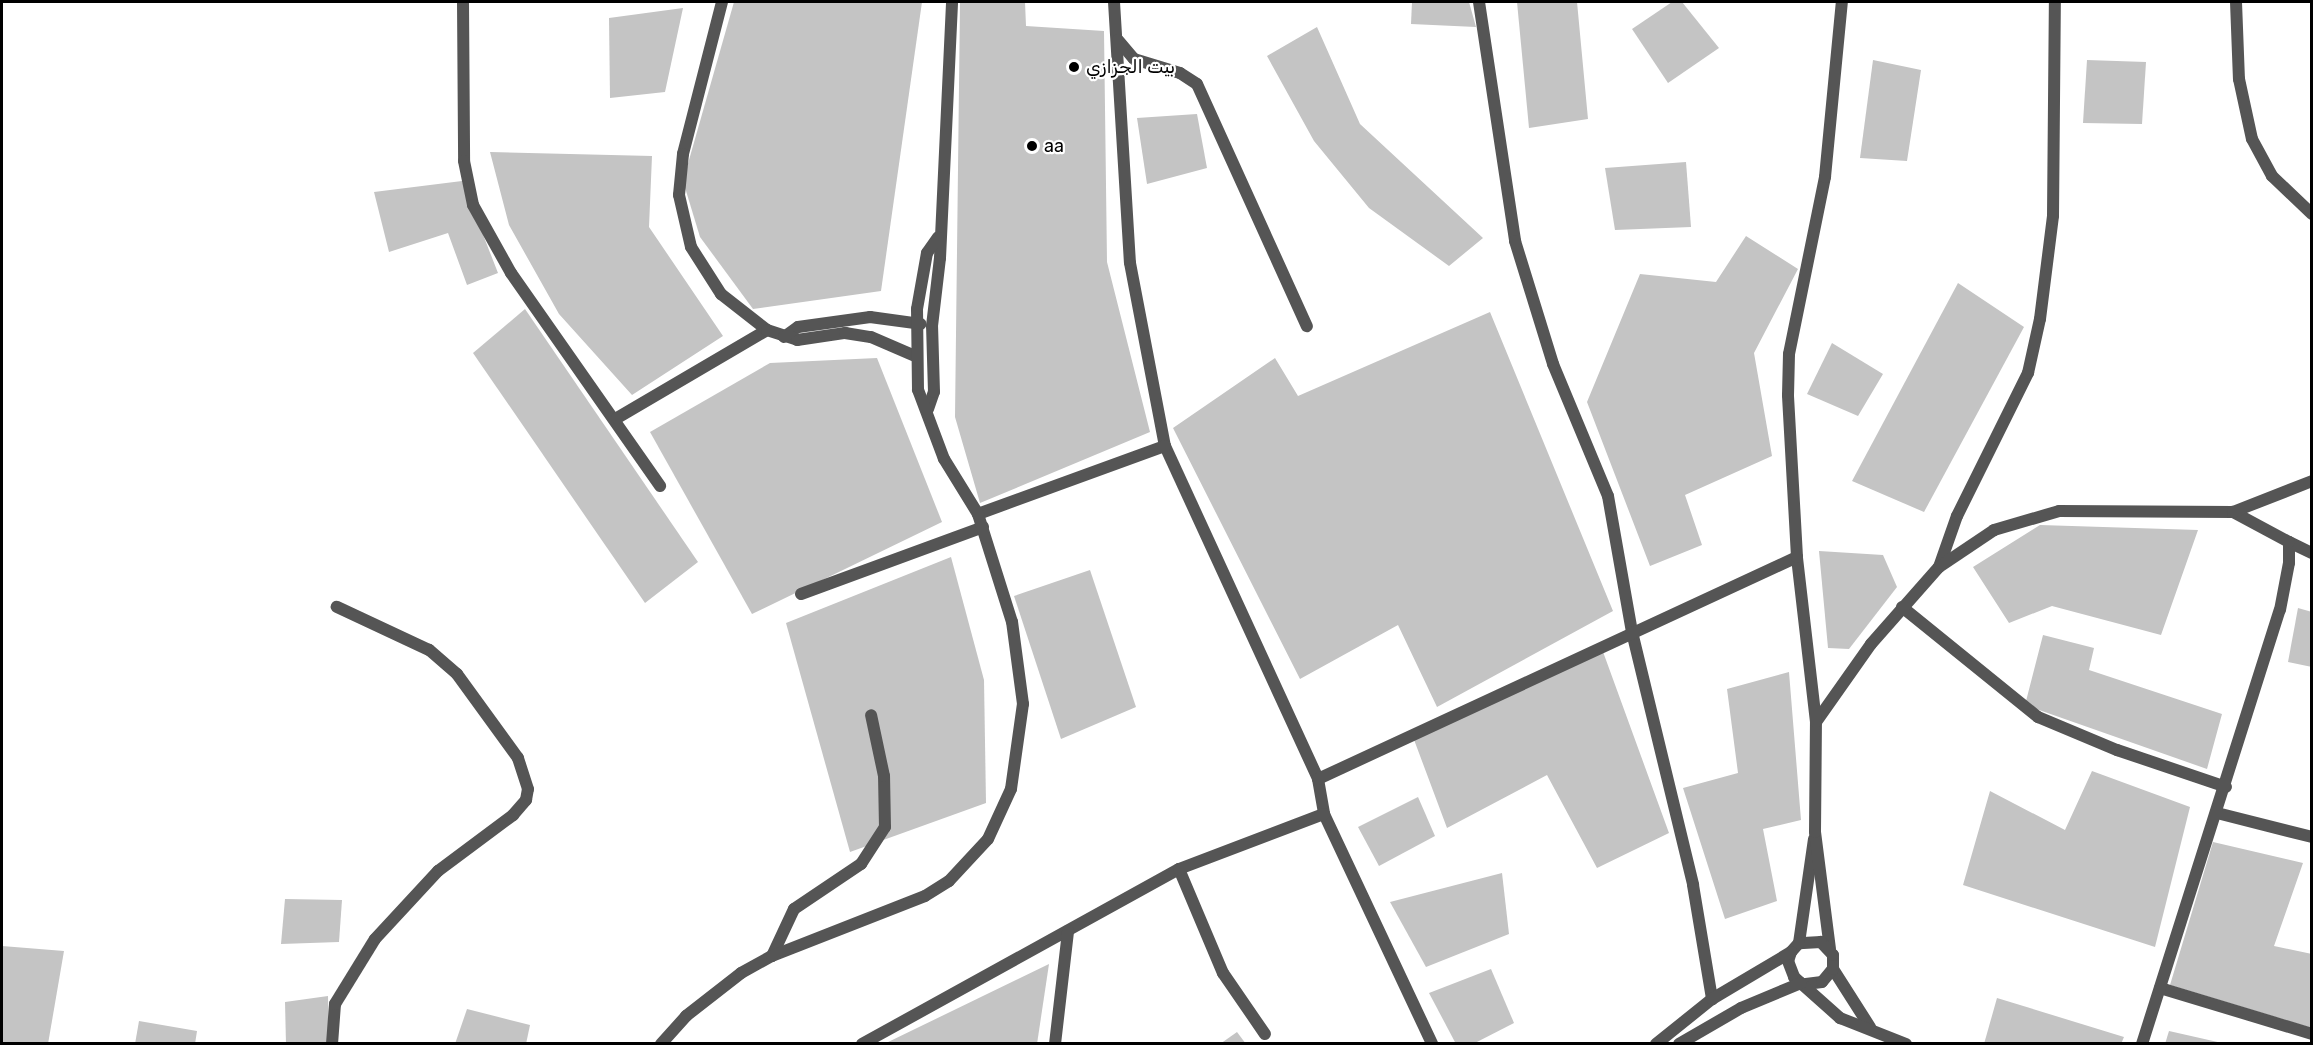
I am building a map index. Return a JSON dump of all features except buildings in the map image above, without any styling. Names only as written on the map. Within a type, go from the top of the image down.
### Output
[{"type":"street","points":[[463,2],[464,161],[472,205],[511,273],[616,418],[660,486]]},
{"type":"street","points":[[722,2],[692,110],[679,195],[691,247],[705,271],[738,310],[767,330],[797,340],[845,333],[883,341],[915,356]]},
{"type":"street","points":[[927,410],[934,392],[932,326],[952,2]]},
{"type":"street","points":[[1114,2],[1130,263],[1165,446],[1318,779],[1324,814],[1432,1044]]},
{"type":"street","points":[[1479,2],[1515,241],[1553,364],[1608,496],[1632,632],[1693,885],[1712,999]]},
{"type":"street","points":[[1842,2],[1825,177],[1789,354],[1797,557],[1816,722],[1815,832],[1833,969],[1870,1027]]},
{"type":"street","points":[[1939,567],[1957,516],[2028,373],[2040,319],[2053,216],[2055,2]]},
{"type":"street","points":[[2236,2],[2240,79],[2252,139],[2272,176],[2312,214]]},
{"type":"street","points":[[1116,37],[1134,59],[1180,73],[1197,84],[1307,326]]},
{"type":"street","points":[[660,1044],[712,993],[772,956],[925,896],[970,861],[1002,815],[1015,770],[1023,704],[1012,622],[978,514],[944,459],[918,390],[915,356],[916,323],[927,253],[938,237]]},
{"type":"street","points":[[784,337],[798,327],[870,316],[932,326]]},
{"type":"street","points":[[616,418],[767,330]]},
{"type":"street","points":[[978,514],[1165,446]]},
{"type":"street","points":[[1816,722],[1902,607],[1939,567],[1994,530],[2059,511],[2233,512],[2312,481]]},
{"type":"street","points":[[2233,512],[2312,554]]},
{"type":"street","points":[[801,594],[983,527]]},
{"type":"street","points":[[2142,1044],[2226,787],[2280,610],[2289,542]]},
{"type":"street","points":[[1318,779],[1797,557]]},
{"type":"street","points":[[332,1044],[335,1004],[375,939],[438,871],[513,814],[526,800],[528,789],[518,758],[457,674],[429,650],[337,607]]},
{"type":"street","points":[[1902,607],[2038,717],[2117,750],[2226,787]]},
{"type":"street","points":[[772,956],[794,909],[861,864],[885,827],[884,776],[871,715]]},
{"type":"street","points":[[2217,813],[2312,837]]},
{"type":"street","points":[[862,1044],[1179,869],[1324,814]]},
{"type":"street","points":[[1815,832],[1790,969],[1840,1017],[1870,1027],[1906,1044]]},
{"type":"street","points":[[1179,869],[1223,973],[1265,1034]]},
{"type":"street","points":[[1055,1044],[1068,931]]},
{"type":"street","points":[[1656,1044],[1712,999],[1795,947],[1810,939],[1830,949]]},
{"type":"street","points":[[1679,1044],[1733,1012],[1804,983],[1822,982],[1833,969]]},
{"type":"street","points":[[2160,988],[2312,1034]]},
{"type":"place","name":"بيت الجزازي","points":[[1074,67]]},
{"type":"place","name":"aa","points":[[1032,146]]}]
